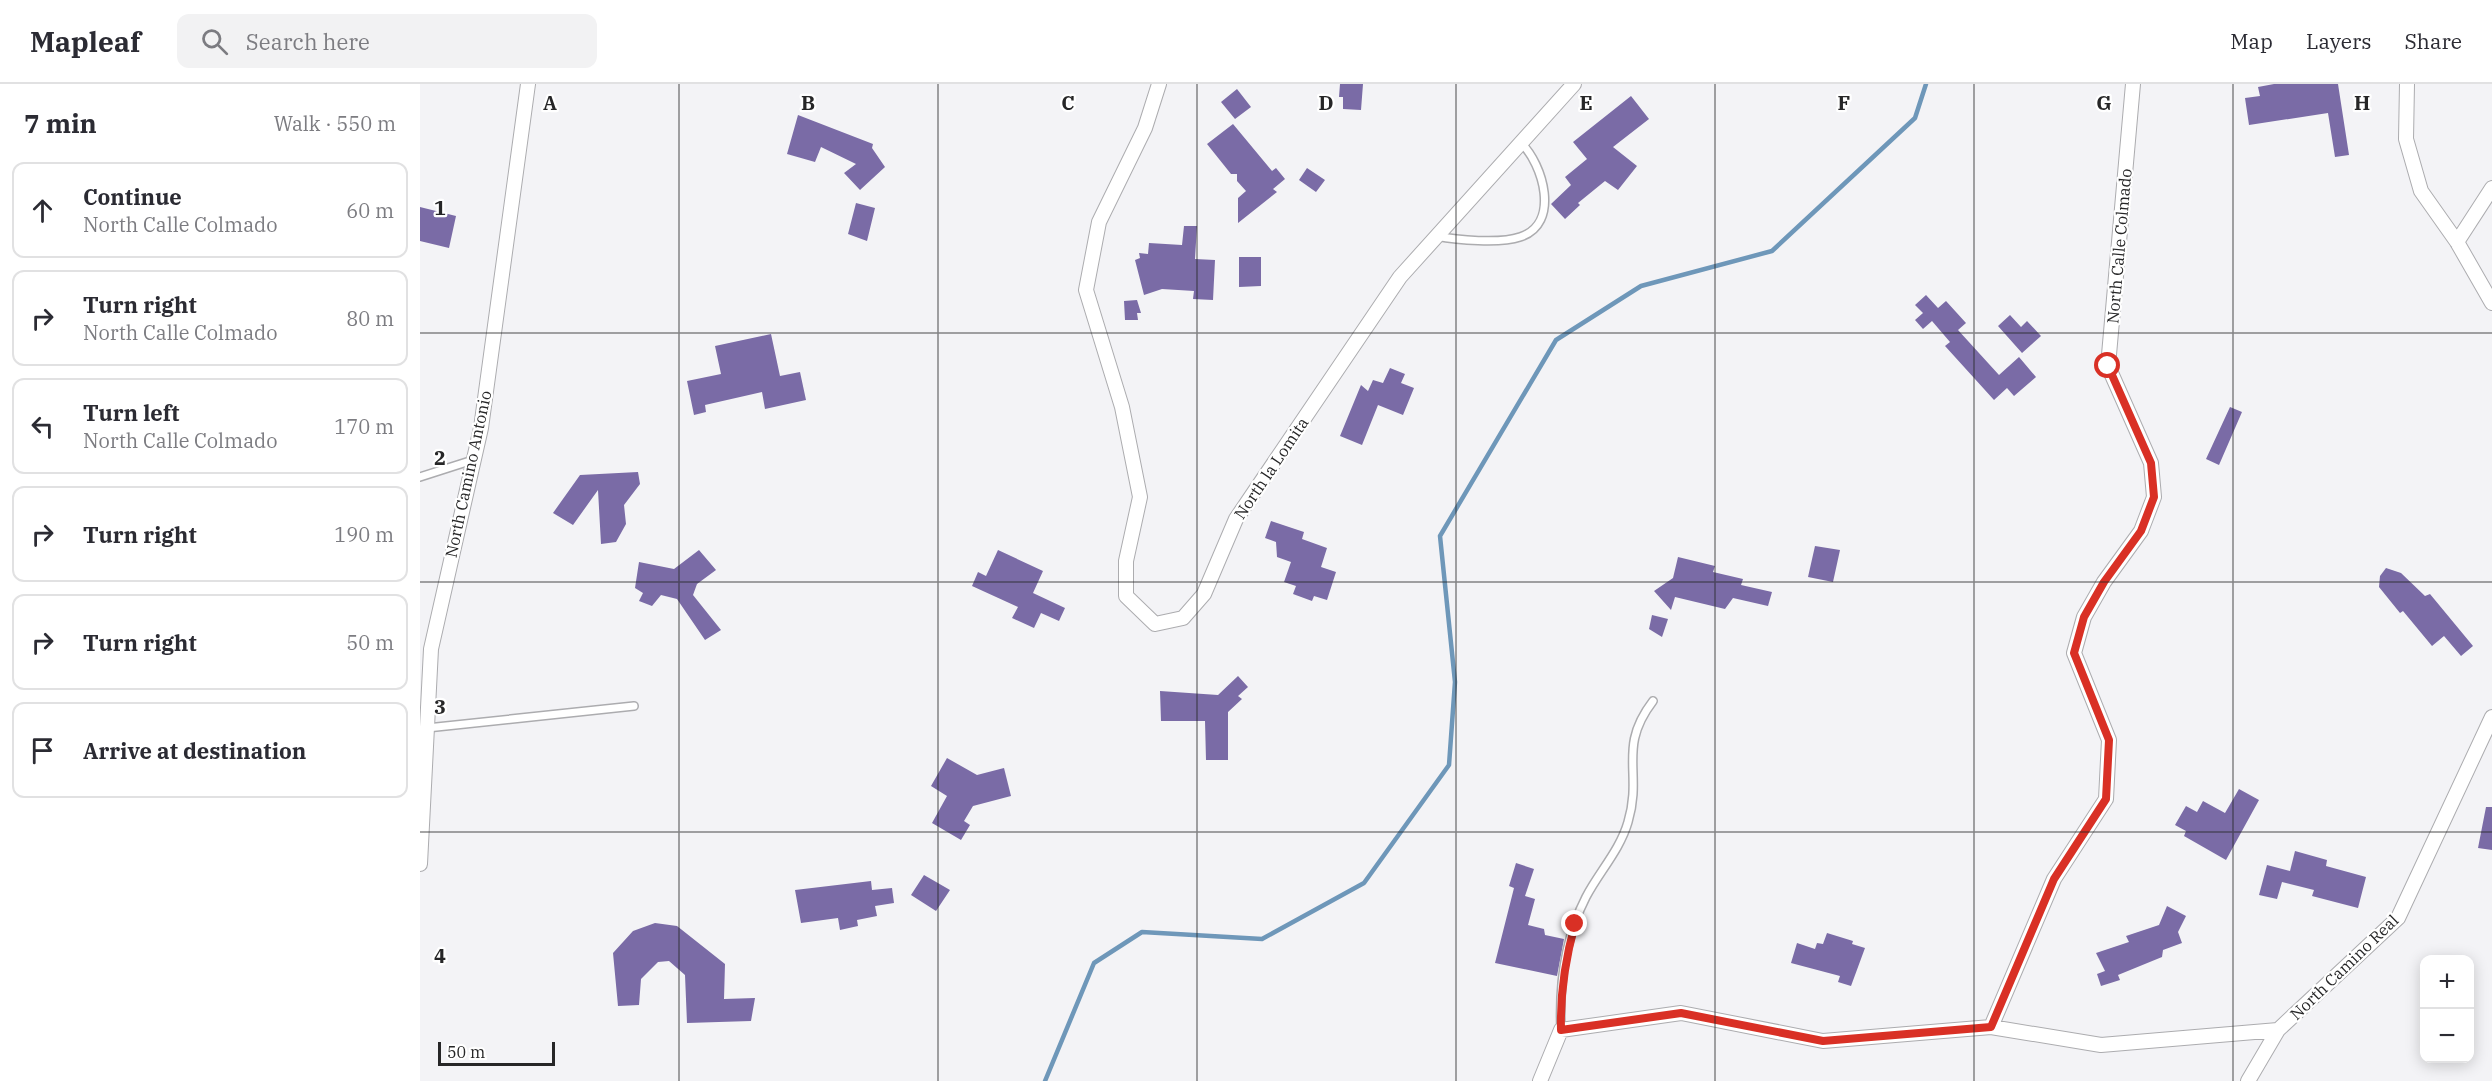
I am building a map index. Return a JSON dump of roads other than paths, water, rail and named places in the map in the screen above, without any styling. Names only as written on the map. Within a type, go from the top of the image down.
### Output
[{"type":"street","name":"North Camino Antonio","points":[[420,864],[431,649],[481,428],[528,84]]},
{"type":"street","name":"North la Lomita","points":[[1159,84],[1145,128],[1099,222],[1086,290],[1122,407],[1140,497],[1126,561],[1126,596],[1155,624],[1183,618],[1204,594],[1236,519],[1400,277],[1574,84]]},
{"type":"street","name":"North Calle Colmado","points":[[1991,1027],[2054,879],[2106,799],[2109,740],[2074,653],[2084,617],[2104,582],[2141,531],[2154,497],[2151,463],[2108,366],[2133,84]]},
{"type":"street","points":[[2407,84],[2406,139],[2410,160],[2421,190],[2457,242],[2492,303]]},
{"type":"street","points":[[2457,242],[2492,188]]},
{"type":"street","name":"North Camino Real","points":[[2248,1081],[2278,1030],[2398,918],[2492,717]]},
{"type":"street","points":[[1540,1081],[1561,1030],[1681,1013],[1823,1041],[1991,1027],[2101,1045],[2278,1030]]},
{"type":"lane","points":[[1436,236],[1462,241],[1520,237],[1535,227],[1542,212],[1545,193],[1541,172],[1531,153],[1521,143]]},
{"type":"lane","points":[[420,477],[473,460]]},
{"type":"lane","points":[[1561,1030],[1560,999],[1567,952],[1586,897],[1617,848],[1628,824],[1634,800],[1632,746],[1635,730],[1653,701]]},
{"type":"lane","points":[[427,728],[634,706]]},
{"type":"waterway","points":[[1045,1081],[1094,963],[1142,932],[1262,939],[1364,883],[1449,765],[1455,682],[1440,536],[1556,340],[1641,286],[1772,251],[1915,118],[1926,84]]}]
